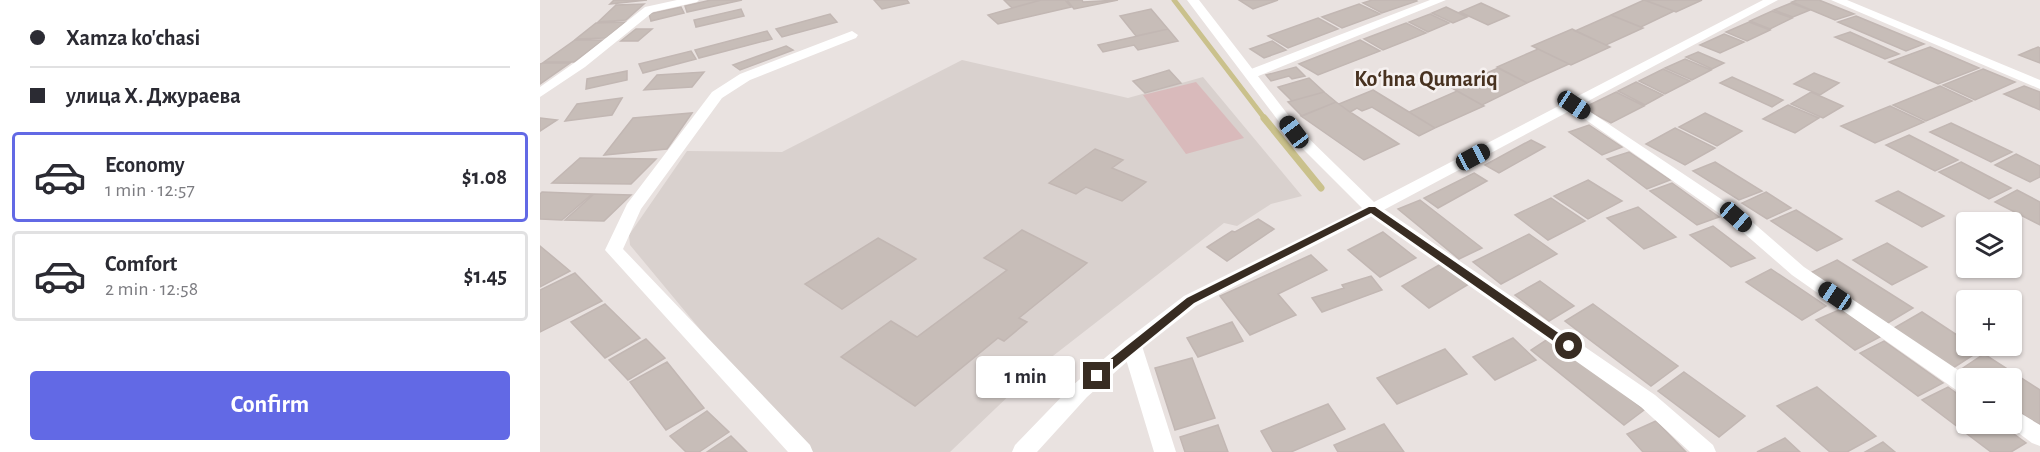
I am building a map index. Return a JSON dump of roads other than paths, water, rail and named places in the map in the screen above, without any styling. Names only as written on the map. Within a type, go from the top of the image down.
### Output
[{"type":"street","points":[[540,93],[581,64],[653,5],[693,0]]},
{"type":"street","points":[[1193,0],[1294,132],[1372,209],[1648,401],[1705,452]]},
{"type":"street","points":[[1251,74],[1440,0]]},
{"type":"street","points":[[1023,452],[1080,391],[1132,346],[1190,301],[1574,105],[1772,0]]},
{"type":"street","points":[[1837,0],[2040,85]]},
{"type":"street","points":[[802,452],[614,250],[633,208],[717,95],[745,77],[852,35]]},
{"type":"street","points":[[1574,105],[1736,217],[1798,271],[1956,379]]},
{"type":"street","points":[[1132,346],[1166,452]]},
{"type":"street","points":[[2022,424],[2040,437]]},
{"type":"waterway","points":[[1174,0],[1265,119]]},
{"type":"waterway","points":[[1264,118],[1321,188]]},
{"type":"district","name":"Koʻhna Qumariq","points":[[1426,78]]}]
